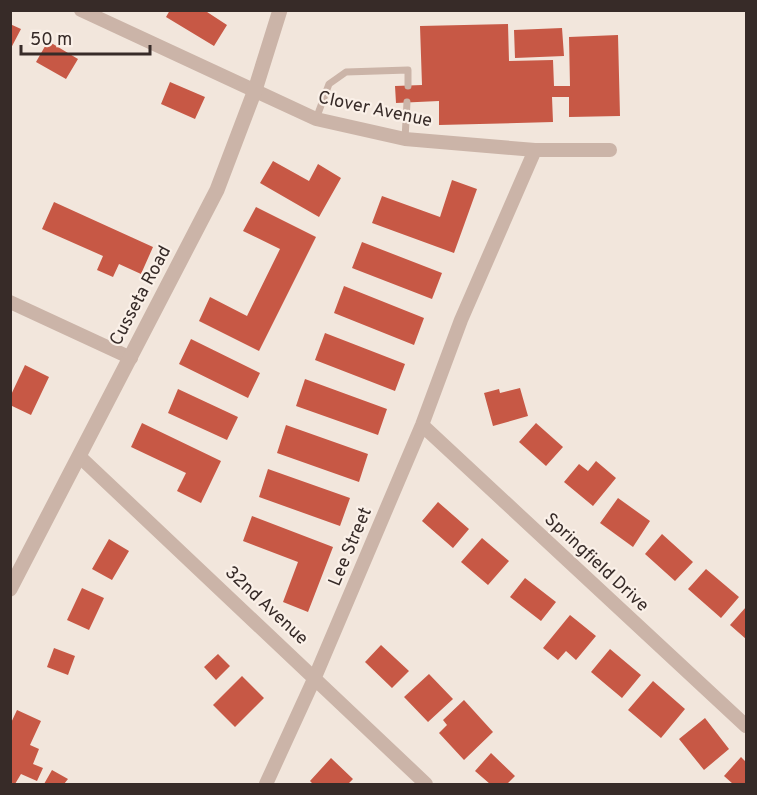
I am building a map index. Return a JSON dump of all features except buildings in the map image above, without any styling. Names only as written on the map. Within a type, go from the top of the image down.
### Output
[{"type":"street","name":"Clover Avenue","points":[[81,10],[316,119],[405,139],[535,150],[610,150]]},
{"type":"street","name":"Cusseta Road","points":[[10,589],[217,190],[255,90],[280,10]]},
{"type":"street","name":"Lee Street","points":[[266,784],[315,677],[422,425],[461,320],[535,150]]},
{"type":"street","points":[[10,302],[131,358]]},
{"type":"street","name":"Springfield Drive","points":[[422,425],[747,726]]},
{"type":"street","name":"32nd Avenue","points":[[80,457],[426,784]]},
{"type":"lane","points":[[316,119],[329,84],[346,72],[408,70],[408,86]]},
{"type":"lane","points":[[405,139],[407,102]]}]
